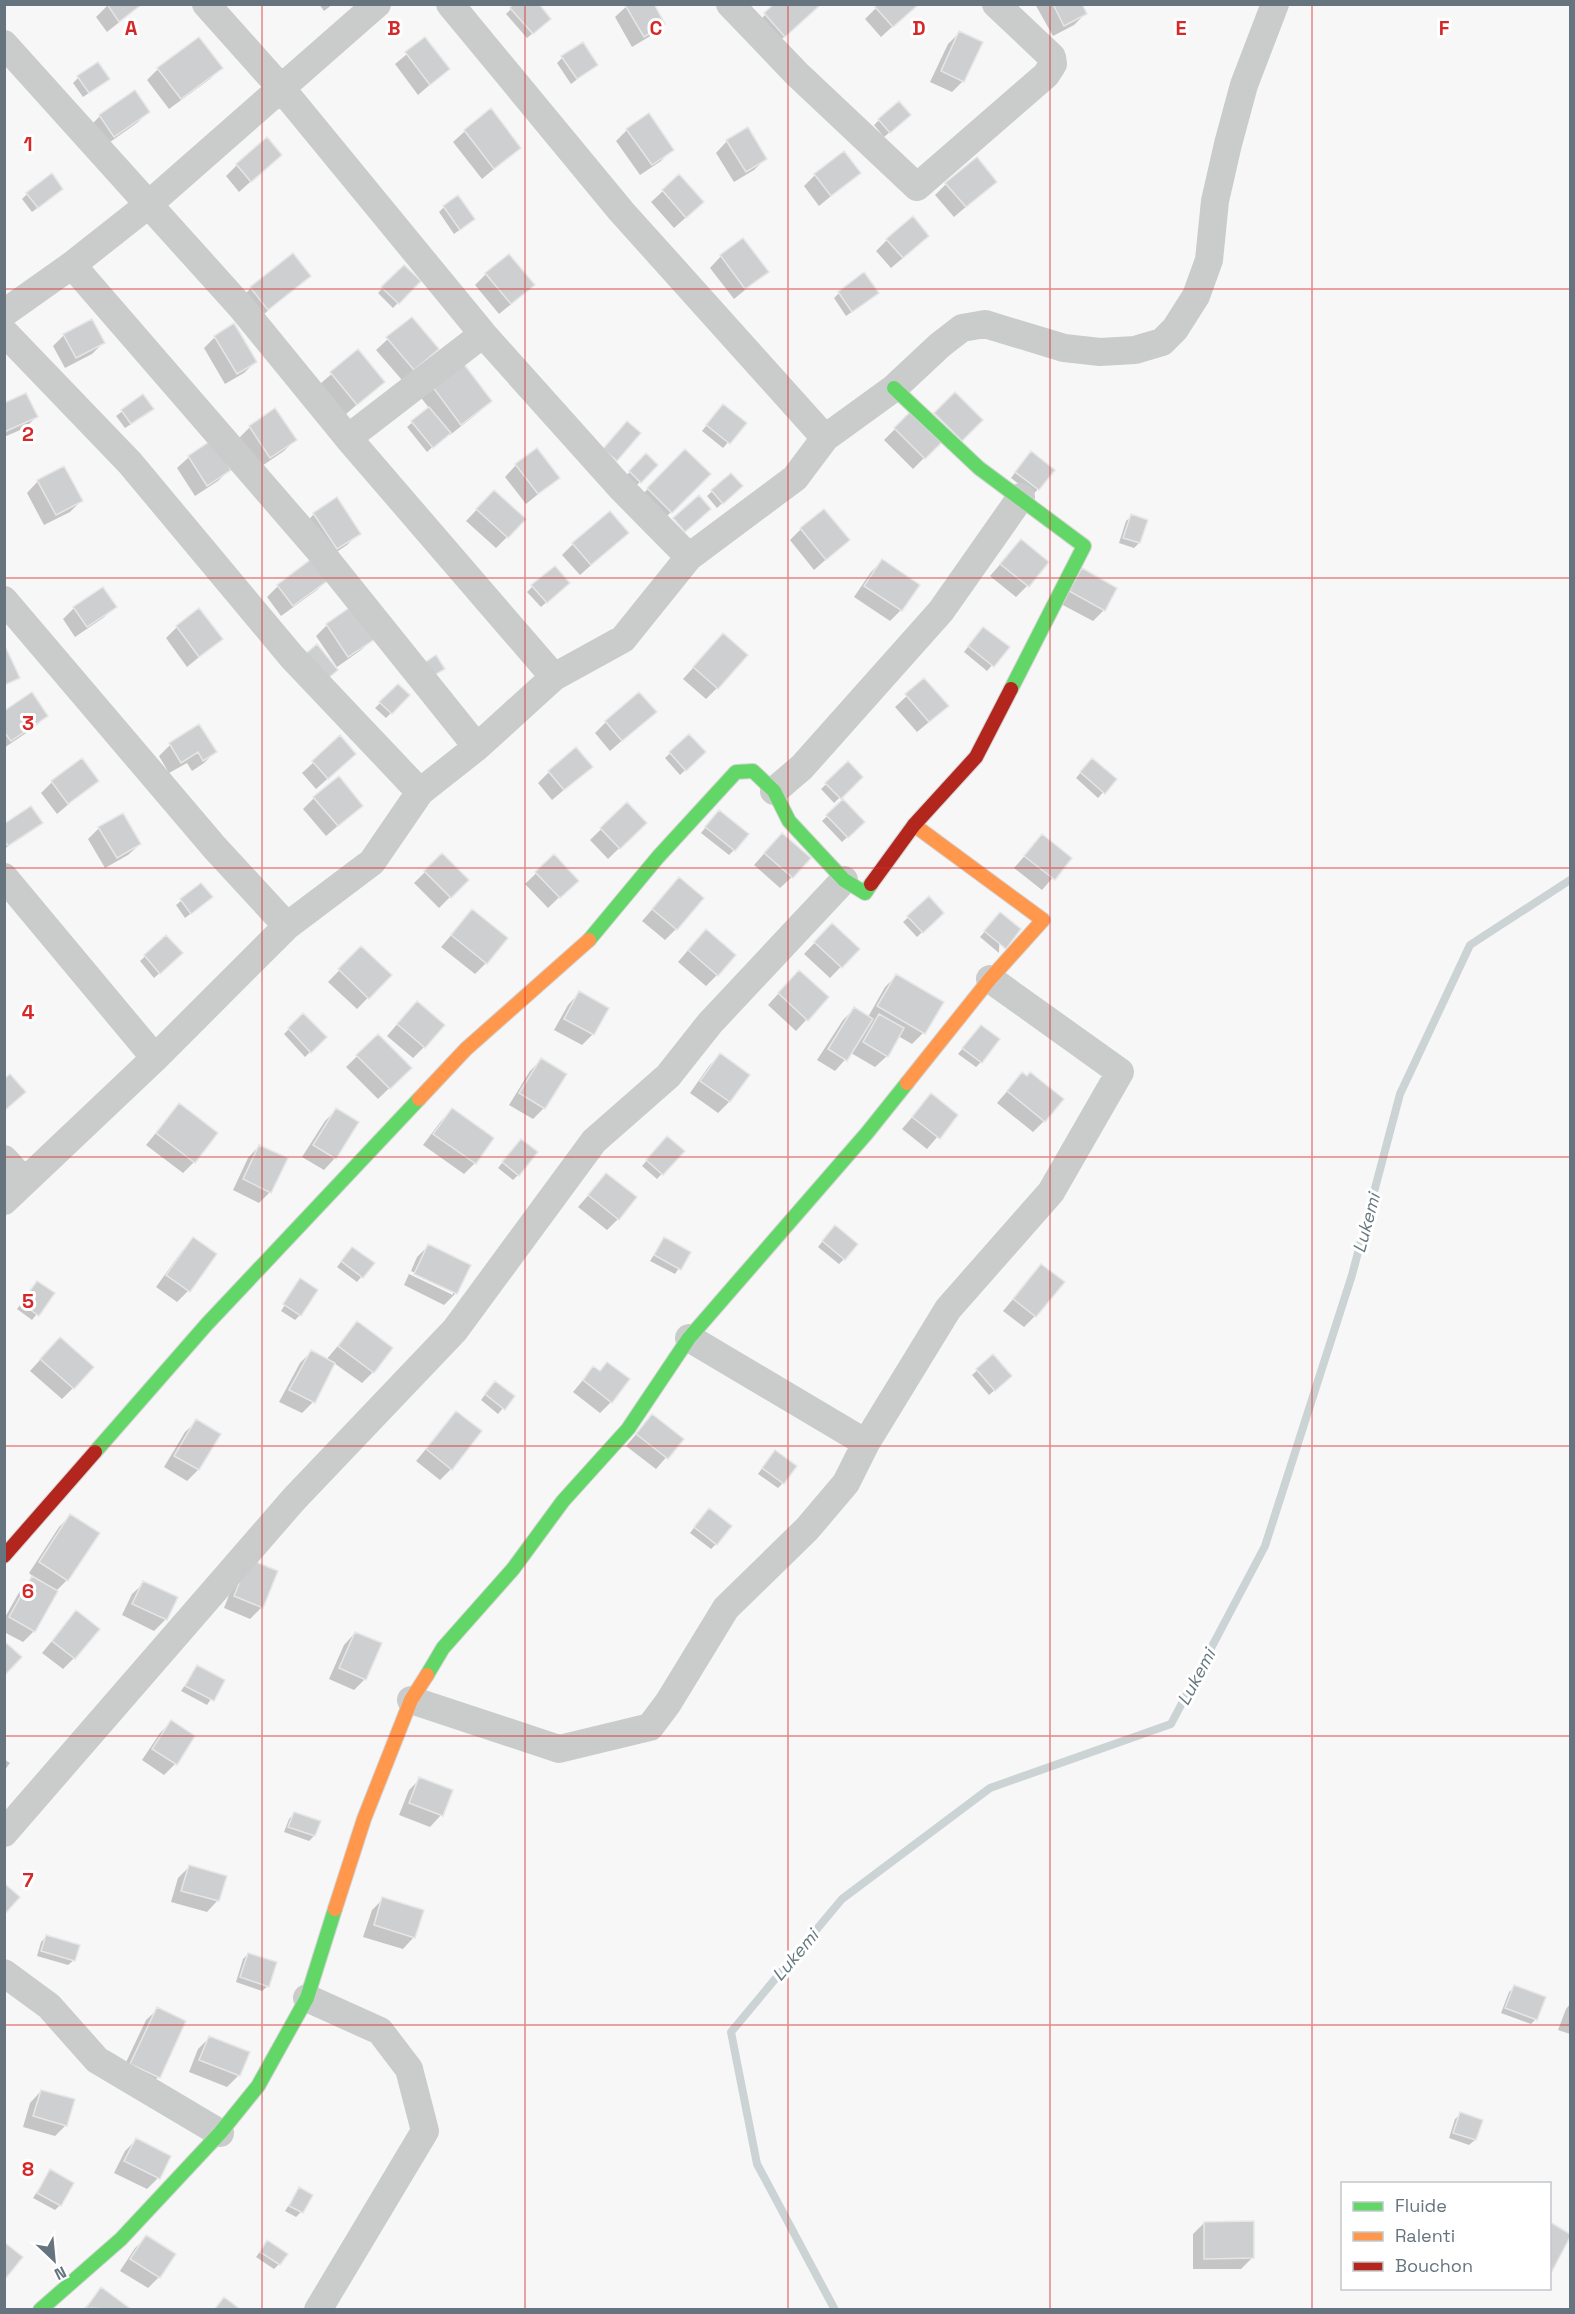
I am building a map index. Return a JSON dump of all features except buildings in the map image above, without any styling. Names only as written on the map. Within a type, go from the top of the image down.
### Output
[{"type":"street","points":[[207,4],[281,88],[483,334],[621,488],[689,557]]},
{"type":"street","points":[[4,313],[72,265],[148,205],[376,4]]},
{"type":"street","points":[[450,4],[621,210],[825,438]]},
{"type":"street","points":[[730,4],[797,74],[918,187],[1046,75],[1053,64],[1052,57],[996,4]]},
{"type":"street","points":[[4,1201],[155,1058],[287,926],[372,862],[420,792],[477,747],[554,677],[623,639],[689,557],[795,478],[825,438],[894,388],[940,345],[962,328],[985,324],[1064,348],[1100,352],[1135,350],[1162,342],[1175,329],[1196,296],[1209,260],[1215,201],[1228,144],[1244,85],[1275,4]]},
{"type":"street","points":[[4,44],[241,308],[348,438],[554,677]]},
{"type":"street","points":[[72,265],[318,549],[477,747]]},
{"type":"street","points":[[4,332],[130,463],[292,657],[420,792]]},
{"type":"street","points":[[348,438],[483,334]]},
{"type":"street","points":[[4,1556],[216,1315],[466,1049],[589,940],[658,857],[736,772],[753,771],[774,791],[789,821],[844,880],[865,893],[914,825],[976,758],[1084,546],[979,468],[894,388]]},
{"type":"street","points":[[774,791],[802,767],[941,611],[1021,497]]},
{"type":"street","points":[[4,600],[215,848],[287,926]]},
{"type":"street","points":[[40,2310],[121,2239],[220,2133],[258,2086],[307,1998],[364,1820],[411,1700],[443,1648],[513,1569],[563,1500],[628,1429],[689,1338],[867,1133],[990,979],[1042,920],[914,825]]},
{"type":"street","points":[[4,877],[155,1058]]},
{"type":"street","points":[[4,1833],[294,1499],[455,1330],[594,1141],[668,1076],[710,1023],[844,880]]},
{"type":"street","points":[[411,1700],[559,1749],[650,1727],[668,1703],[726,1608],[807,1529],[846,1483],[866,1443],[948,1309],[1051,1192],[1120,1072],[990,979]]},
{"type":"street","points":[[4,1159],[24,1181]]},
{"type":"street","points":[[689,1338],[866,1443]]},
{"type":"street","points":[[4,1973],[49,2006],[98,2060],[220,2133]]},
{"type":"street","points":[[307,1998],[380,2031],[409,2069],[425,2131],[318,2310]]},
{"type":"waterway","name":"Lukemi","points":[[835,2310],[757,2164],[731,2032],[842,1899],[990,1788],[1171,1724],[1265,1546],[1352,1275],[1400,1094],[1470,945],[1570,880]]},
{"type":"traffic: fast","points":[[894,388],[979,468],[1084,546],[1011,689]]},
{"type":"traffic: fast","points":[[589,940],[658,857],[736,772],[753,771],[774,791],[789,821],[844,880],[865,893],[871,884]]},
{"type":"traffic: fast","points":[[427,1675],[443,1648],[513,1569],[563,1501],[628,1429],[689,1338],[867,1133],[907,1083]]},
{"type":"traffic: fast","points":[[95,1452],[207,1324],[419,1099]]},
{"type":"traffic: fast","points":[[40,2310],[121,2239],[220,2133],[258,2086],[307,1998],[335,1909]]},
{"type":"traffic: slow","points":[[907,1083],[990,979],[1043,920],[914,825]]},
{"type":"traffic: slow","points":[[419,1099],[466,1049],[589,940]]},
{"type":"traffic: slow","points":[[335,1909],[364,1819],[411,1700],[427,1675]]},
{"type":"traffic: jam","points":[[871,884],[914,825],[976,757],[1011,689]]},
{"type":"traffic: jam","points":[[4,1556],[95,1452]]}]
